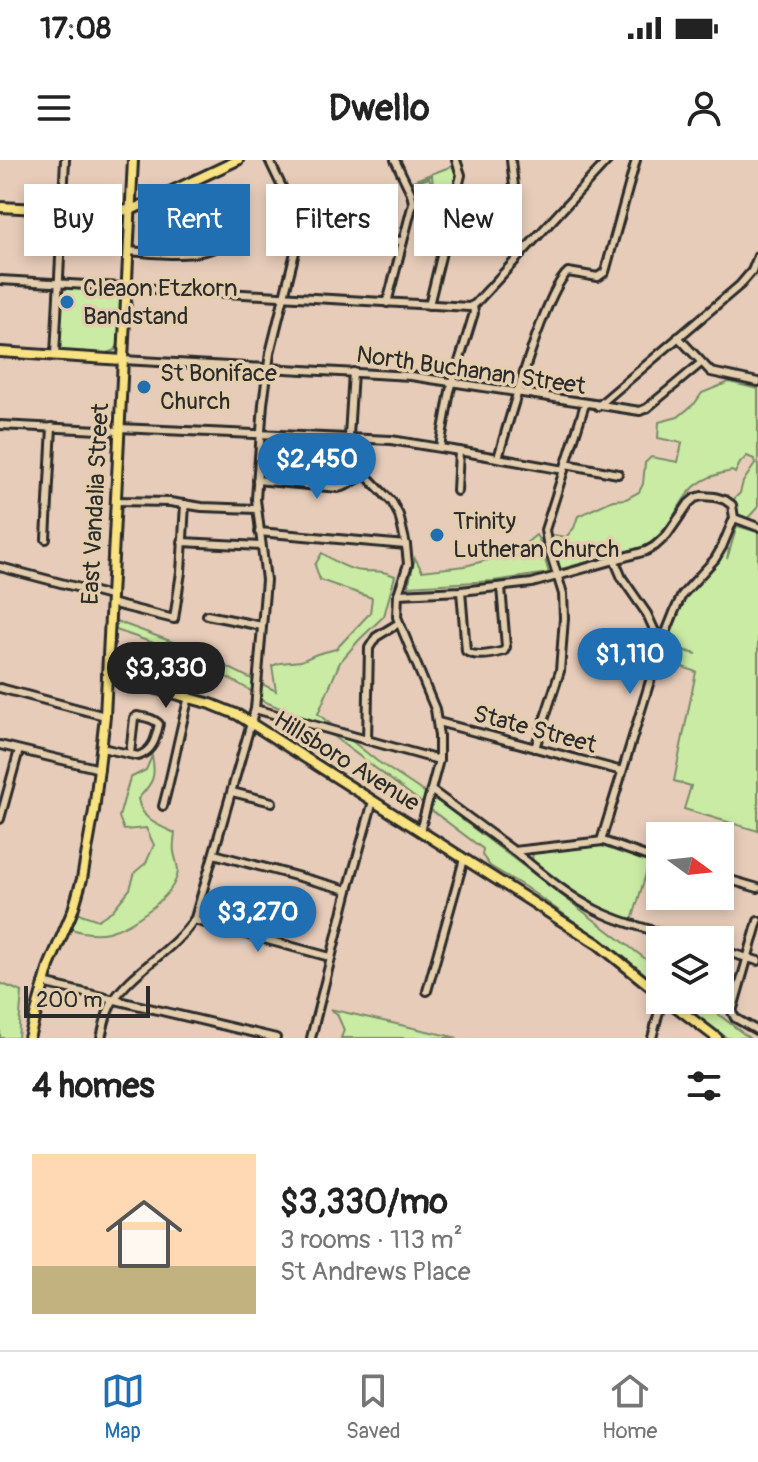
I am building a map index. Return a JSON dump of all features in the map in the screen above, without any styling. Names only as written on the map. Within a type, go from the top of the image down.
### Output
[{"type":"main road","name":"East Vandalia Street","points":[[29,1038],[43,983],[73,910],[82,879],[100,769],[133,160]]},
{"type":"main road","points":[[122,211],[131,210],[238,160]]},
{"type":"main road","points":[[0,207],[24,209]]},
{"type":"main road","points":[[0,352],[123,360]]},
{"type":"main road","points":[[107,675],[231,711],[250,723]]},
{"type":"main road","name":"Hillsboro Avenue","points":[[250,723],[598,944],[646,983]]},
{"type":"main road","points":[[684,1014],[717,1038]]},
{"type":"street","points":[[64,184],[65,160]]},
{"type":"street","points":[[269,160],[281,184]]},
{"type":"street","points":[[387,303],[413,199],[395,160]]},
{"type":"street","points":[[429,305],[461,175],[456,160]]},
{"type":"street","points":[[511,160],[514,184]]},
{"type":"street","points":[[0,280],[473,306],[608,160]]},
{"type":"street","points":[[498,458],[542,319],[564,275],[570,272],[598,277],[604,274],[635,163],[627,160]]},
{"type":"street","points":[[398,241],[403,241]]},
{"type":"street","points":[[129,251],[138,251]]},
{"type":"street","points":[[55,355],[60,256]]},
{"type":"street","name":"Hillsboro Avenue","points":[[250,723],[255,709],[266,580],[256,509],[267,367],[294,256]]},
{"type":"street","points":[[598,406],[740,285],[752,271],[758,257]]},
{"type":"street","points":[[440,447],[452,382],[474,313],[473,306]]},
{"type":"street","points":[[678,337],[714,373],[758,382]]},
{"type":"street","name":"North Buchanan Street","points":[[123,360],[411,376],[636,411],[643,410],[701,363]]},
{"type":"street","points":[[353,372],[348,438],[350,457],[396,508],[402,523],[407,569],[396,609],[438,722],[439,760],[420,831]]},
{"type":"street","points":[[535,748],[560,665],[564,601],[545,530],[585,404]]},
{"type":"street","points":[[0,425],[398,441],[618,474]]},
{"type":"street","points":[[46,539],[52,427]]},
{"type":"street","points":[[457,491],[459,451]]},
{"type":"street","points":[[257,480],[338,488],[366,474]]},
{"type":"street","points":[[398,594],[532,583],[646,551],[675,526],[689,503],[698,497],[715,497],[733,507],[734,518],[719,553],[678,602],[661,645],[601,841]]},
{"type":"street","points":[[115,501],[256,509]]},
{"type":"street","points":[[0,567],[174,619],[181,572],[185,504]]},
{"type":"street","points":[[734,518],[758,527]]},
{"type":"street","points":[[259,532],[406,545]]},
{"type":"street","points":[[182,542],[261,546]]},
{"type":"street","points":[[614,559],[622,578],[647,614],[661,645]]},
{"type":"street","points":[[461,591],[466,651],[472,655],[491,654],[504,651],[506,647],[501,587]]},
{"type":"street","points":[[207,615],[262,626]]},
{"type":"street","points":[[367,740],[369,648],[376,637],[399,623]]},
{"type":"street","points":[[0,688],[105,716]]},
{"type":"street","points":[[163,806],[189,697]]},
{"type":"street","points":[[255,709],[439,760]]},
{"type":"street","points":[[102,748],[138,756],[147,752],[156,738],[159,724],[156,721],[142,716],[134,718],[130,754]]},
{"type":"street","name":"State Street","points":[[438,722],[622,771]]},
{"type":"street","points":[[101,1038],[113,1001],[194,920],[250,723]]},
{"type":"street","points":[[0,745],[100,769]]},
{"type":"street","points":[[0,819],[19,750]]},
{"type":"street","points":[[431,790],[596,911],[646,928]]},
{"type":"street","points":[[232,792],[272,802]]},
{"type":"street","points":[[311,1038],[373,801]]},
{"type":"street","points":[[514,851],[601,841],[646,856]]},
{"type":"street","points":[[214,854],[348,890]]},
{"type":"street","points":[[427,991],[464,859]]},
{"type":"street","points":[[734,881],[758,888]]},
{"type":"street","points":[[194,920],[330,957]]},
{"type":"street","points":[[758,921],[733,1010],[735,1018],[758,1031]]},
{"type":"street","points":[[734,954],[758,961]]},
{"type":"street","points":[[43,983],[276,1038]]},
{"type":"street","points":[[652,1038],[660,1014]]},
{"type":"street","points":[[230,1037],[233,1027]]},
{"type":"green space","points":[[455,165],[456,184],[433,184],[432,175],[412,184],[410,182]]},
{"type":"green space","points":[[429,178],[432,184],[414,184],[414,191],[413,184]]},
{"type":"green space","points":[[62,287],[122,292],[115,350],[104,354],[58,351]]},
{"type":"green space","points":[[729,382],[758,389],[758,507],[747,519],[739,517],[733,500],[755,464],[754,459],[747,456],[735,473],[713,476],[690,491],[662,532],[647,545],[560,569],[553,549],[553,535],[566,537],[574,528],[578,516],[639,492],[645,463],[651,457],[678,462],[682,443],[658,438],[659,422],[678,417],[702,393]]},
{"type":"green space","points":[[737,526],[758,532],[758,831],[684,809],[691,786],[674,781],[696,672],[661,659],[667,647],[697,654],[665,645],[669,631],[687,592],[712,567],[724,549],[729,549],[727,559]]},
{"type":"green space","points":[[536,535],[549,573],[493,581],[408,586],[415,558],[422,571],[465,566],[514,553]]},
{"type":"green space","points":[[322,553],[352,569],[395,576],[384,616],[340,662],[318,714],[646,959],[646,976],[611,947],[490,866],[482,855],[483,849],[314,722],[263,701],[248,689],[185,654],[116,630],[116,621],[189,648],[276,691],[272,666],[301,661],[336,649],[370,613],[372,598],[320,580],[315,565]]},
{"type":"green space","points":[[152,756],[152,780],[138,799],[147,817],[175,833],[178,871],[175,881],[161,900],[117,929],[94,933],[71,929],[78,913],[98,920],[113,910],[130,889],[135,872],[146,863],[154,845],[146,828],[124,830],[119,817],[130,778],[146,770]]},
{"type":"green space","points":[[600,843],[646,859],[646,874],[632,921],[593,906],[566,889],[532,860],[533,853]]},
{"type":"green space","points":[[0,983],[22,992],[18,1038],[0,1038]]},
{"type":"green space","points":[[330,1009],[458,1038],[341,1038],[344,1030],[337,1014]]},
{"type":"green space","points":[[695,1014],[718,1014],[749,1038],[727,1038]]},
{"type":"place","name":"Cleaon Etzkorn Bandstand","points":[[67,302]]},
{"type":"place","name":"St Boniface Church","points":[[144,387]]},
{"type":"place","name":"Trinity Lutheran Church","points":[[437,535]]}]
